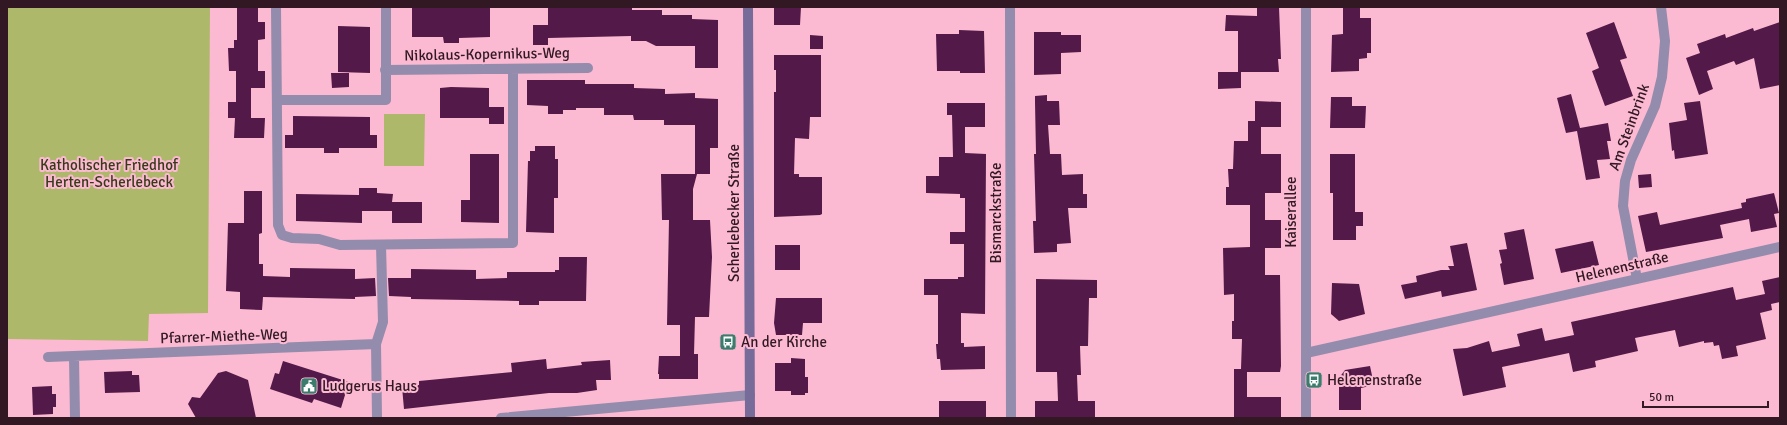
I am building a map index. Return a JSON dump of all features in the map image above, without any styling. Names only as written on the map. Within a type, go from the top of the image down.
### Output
[{"type":"street","points":[[276,7],[278,225],[282,235],[292,238],[319,239],[340,245],[513,243],[514,69]]},
{"type":"street","name":"Nikolaus-Kopernikus-Weg","points":[[278,100],[386,100],[386,7]]},
{"type":"street","name":"Scherlebecker Straße","points":[[748,7],[750,418]]},
{"type":"street","name":"Bismarckstraße","points":[[1010,7],[1011,418]]},
{"type":"street","name":"Kaiserallee","points":[[1306,7],[1306,418]]},
{"type":"street","name":"Am Steinbrink","points":[[1637,279],[1623,206],[1625,181],[1631,160],[1655,106],[1662,77],[1665,41],[1661,7]]},
{"type":"street","name":"Nikolaus-Kopernikus-Weg","points":[[385,70],[588,68]]},
{"type":"street","points":[[377,418],[376,344],[383,322],[381,245]]},
{"type":"street","name":"Helenenstraße","points":[[1306,353],[1780,247]]},
{"type":"street","name":"Pfarrer-Miethe-Weg","points":[[48,357],[376,344]]},
{"type":"street","points":[[74,357],[75,418]]},
{"type":"street","points":[[501,418],[750,395]]},
{"type":"green space","name":"Katholischer Friedhof Herten-Scherlebeck","points":[[7,7],[210,7],[208,313],[149,314],[148,341],[7,339]]},
{"type":"green space","points":[[384,114],[425,114],[424,166],[384,166]]},
{"type":"building","points":[[237,7],[258,7],[258,22],[265,22],[265,39],[258,40],[258,71],[265,71],[265,88],[251,88],[251,118],[265,118],[264,138],[234,138],[235,118],[228,118],[228,102],[236,102],[236,71],[229,71],[228,48],[234,48],[234,40],[237,40]]},
{"type":"building","points":[[412,7],[490,7],[490,37],[459,38],[459,43],[444,43],[443,37],[412,37]]},
{"type":"building","points":[[632,7],[632,10],[662,10],[662,15],[692,15],[692,19],[718,20],[718,68],[695,68],[695,46],[656,46],[646,41],[631,41],[631,36],[548,38],[548,45],[533,45],[533,25],[548,25],[548,8]]},
{"type":"building","points":[[774,7],[801,7],[800,25],[774,25]]},
{"type":"building","points":[[1257,7],[1279,7],[1281,59],[1278,59],[1279,72],[1241,72],[1241,88],[1218,89],[1218,72],[1238,72],[1238,31],[1225,31],[1226,15],[1257,16]]},
{"type":"building","points":[[1343,7],[1360,7],[1360,18],[1371,18],[1371,53],[1367,53],[1367,58],[1359,59],[1359,71],[1331,72],[1332,35],[1343,34]]},
{"type":"building","points":[[1614,22],[1627,58],[1620,60],[1633,96],[1605,106],[1592,71],[1599,68],[1586,33]]},
{"type":"building","points":[[1780,22],[1780,85],[1760,89],[1754,58],[1736,65],[1734,61],[1707,71],[1713,89],[1699,95],[1686,58],[1700,53],[1697,44],[1725,34],[1726,38],[1753,28],[1754,31]]},
{"type":"building","points":[[338,26],[370,27],[370,73],[338,72]]},
{"type":"building","points":[[959,30],[984,31],[985,73],[937,71],[936,34],[959,34]]},
{"type":"building","points":[[1034,32],[1061,32],[1061,35],[1081,35],[1081,52],[1061,53],[1061,74],[1034,75]]},
{"type":"building","points":[[810,35],[823,36],[823,49],[810,49]]},
{"type":"building","points":[[774,55],[821,55],[821,117],[810,117],[809,139],[795,138],[794,174],[799,174],[799,177],[822,177],[822,214],[820,215],[774,217],[774,92],[776,92],[776,70],[774,70]]},
{"type":"building","points":[[331,73],[349,73],[349,87],[332,88]]},
{"type":"building","points":[[527,80],[585,80],[585,84],[634,84],[634,88],[665,89],[665,94],[695,93],[695,98],[718,99],[718,148],[710,148],[710,174],[695,174],[695,125],[664,125],[664,120],[634,120],[633,115],[604,115],[604,108],[576,108],[576,110],[563,110],[563,114],[548,114],[548,106],[527,105]]},
{"type":"building","points":[[440,88],[489,88],[489,107],[504,107],[504,124],[489,124],[489,118],[440,118]]},
{"type":"building","points":[[1571,94],[1580,128],[1608,123],[1611,141],[1607,141],[1610,159],[1597,160],[1600,178],[1586,180],[1577,131],[1566,133],[1557,98]]},
{"type":"building","points":[[1047,95],[1047,101],[1059,101],[1060,125],[1048,125],[1050,154],[1061,154],[1062,175],[1083,174],[1083,194],[1087,194],[1087,208],[1068,208],[1071,243],[1057,244],[1057,252],[1034,253],[1033,221],[1036,221],[1034,154],[1036,154],[1035,96]]},
{"type":"building","points":[[1331,97],[1352,97],[1352,106],[1366,106],[1365,128],[1330,128]]},
{"type":"building","points":[[1255,101],[1281,102],[1281,127],[1261,127],[1261,154],[1281,154],[1281,193],[1265,193],[1265,220],[1281,220],[1281,248],[1265,248],[1265,275],[1280,275],[1281,366],[1280,372],[1247,372],[1247,397],[1281,397],[1281,418],[1234,418],[1234,369],[1241,369],[1242,339],[1232,339],[1234,294],[1224,295],[1223,248],[1250,247],[1250,205],[1226,205],[1226,187],[1229,187],[1228,169],[1233,169],[1234,141],[1248,141],[1248,121],[1255,121]]},
{"type":"building","points":[[1700,101],[1708,154],[1675,159],[1674,150],[1672,151],[1669,123],[1687,120],[1684,103]]},
{"type":"building","points":[[947,103],[985,103],[985,127],[965,127],[965,153],[986,154],[985,314],[961,313],[961,343],[964,343],[964,347],[985,346],[985,369],[941,370],[940,359],[937,359],[936,344],[938,344],[938,295],[924,295],[924,279],[958,279],[958,277],[964,277],[964,244],[950,244],[950,232],[965,232],[965,198],[960,198],[960,194],[926,193],[926,176],[939,176],[939,157],[953,157],[952,115],[947,115]]},
{"type":"building","points":[[293,116],[370,117],[370,135],[377,135],[377,148],[339,148],[339,153],[324,153],[324,148],[285,148],[285,135],[293,135]]},
{"type":"building","points":[[535,146],[555,146],[555,159],[558,159],[558,198],[554,198],[554,233],[526,232],[528,161],[530,161],[530,151],[535,151]]},
{"type":"building","points":[[470,154],[499,154],[499,223],[461,222],[461,200],[470,200]]},
{"type":"building","points":[[1330,154],[1355,154],[1355,212],[1363,212],[1363,226],[1356,226],[1356,240],[1333,240],[1333,193],[1330,193]]},
{"type":"building","points":[[661,174],[697,174],[693,189],[693,220],[710,220],[712,257],[709,317],[695,317],[694,354],[698,354],[698,379],[659,379],[658,374],[659,356],[680,356],[680,325],[667,325],[669,220],[662,220]]},
{"type":"building","points":[[1651,174],[1652,187],[1639,188],[1638,175]]},
{"type":"building","points":[[359,188],[377,188],[377,193],[393,194],[392,202],[422,202],[422,223],[392,223],[392,211],[362,211],[362,223],[296,221],[296,194],[359,195]]},
{"type":"building","points":[[244,191],[262,191],[262,233],[259,234],[259,264],[263,264],[263,276],[290,277],[290,268],[355,269],[355,279],[375,278],[376,296],[355,297],[355,299],[263,297],[262,310],[240,309],[240,292],[226,291],[228,223],[244,223]]},
{"type":"building","points":[[1774,193],[1779,213],[1774,214],[1777,227],[1751,232],[1749,219],[1720,225],[1723,238],[1646,252],[1638,216],[1657,212],[1660,225],[1742,208],[1741,203],[1746,202],[1746,199]]},
{"type":"building","points":[[1524,229],[1534,279],[1504,285],[1499,250],[1507,249],[1504,233]]},
{"type":"building","points":[[1593,241],[1599,265],[1561,273],[1555,249]]},
{"type":"building","points":[[1467,243],[1477,290],[1442,297],[1441,291],[1405,299],[1401,285],[1417,282],[1416,276],[1441,270],[1450,270],[1448,266],[1454,266],[1450,246]]},
{"type":"building","points":[[775,245],[800,245],[800,270],[775,270]]},
{"type":"building","points":[[559,257],[587,257],[586,301],[539,301],[539,305],[519,305],[519,301],[411,299],[411,297],[389,296],[388,278],[411,278],[411,269],[476,270],[476,279],[507,278],[507,272],[555,272],[555,270],[559,270]]},
{"type":"building","points":[[1780,277],[1780,302],[1771,304],[1772,310],[1760,313],[1766,339],[1736,346],[1738,356],[1722,359],[1719,345],[1714,346],[1713,342],[1704,343],[1704,341],[1679,347],[1675,330],[1635,338],[1638,351],[1595,361],[1596,367],[1573,372],[1569,353],[1502,367],[1506,387],[1463,396],[1453,349],[1467,348],[1489,341],[1492,352],[1520,346],[1517,334],[1542,328],[1545,341],[1574,335],[1571,322],[1733,287],[1736,300],[1765,294],[1762,281]]},
{"type":"building","points":[[1036,279],[1097,280],[1097,298],[1089,298],[1088,346],[1080,346],[1081,375],[1077,375],[1078,401],[1095,401],[1095,418],[1035,418],[1035,401],[1058,401],[1057,372],[1036,372]]},
{"type":"building","points":[[1332,283],[1359,284],[1365,314],[1339,321],[1331,314]]},
{"type":"building","points":[[776,298],[822,298],[822,323],[803,323],[802,335],[776,335],[774,323]]},
{"type":"building","points":[[791,358],[805,359],[805,377],[808,377],[808,393],[805,393],[805,395],[791,395],[791,391],[775,391],[775,363],[791,363]]},
{"type":"building","points":[[546,359],[547,369],[582,365],[581,362],[610,360],[611,380],[596,380],[597,390],[577,393],[549,393],[404,409],[402,387],[419,385],[419,381],[512,372],[511,363]]},
{"type":"building","name":"Ludgerus Haus","points":[[283,361],[349,382],[341,408],[314,399],[312,403],[270,389],[275,373],[279,374]]},
{"type":"building","points":[[1370,366],[1374,385],[1361,388],[1361,410],[1339,410],[1339,378],[1345,370]]},
{"type":"building","points":[[132,371],[132,375],[139,375],[140,392],[105,393],[104,372]]},
{"type":"building","points":[[226,371],[248,380],[256,418],[196,418],[188,404],[192,397],[200,398],[218,373]]},
{"type":"building","points":[[52,386],[52,394],[56,394],[56,407],[53,407],[53,414],[33,415],[32,387]]},
{"type":"building","points":[[939,401],[986,401],[986,418],[939,418]]},
{"type":"place","name":"An der Kirche","points":[[728,342]]},
{"type":"place","name":"Helenenstraße","points":[[1314,380]]},
{"type":"place","name":"Ludgerus Haus","points":[[309,386]]}]
